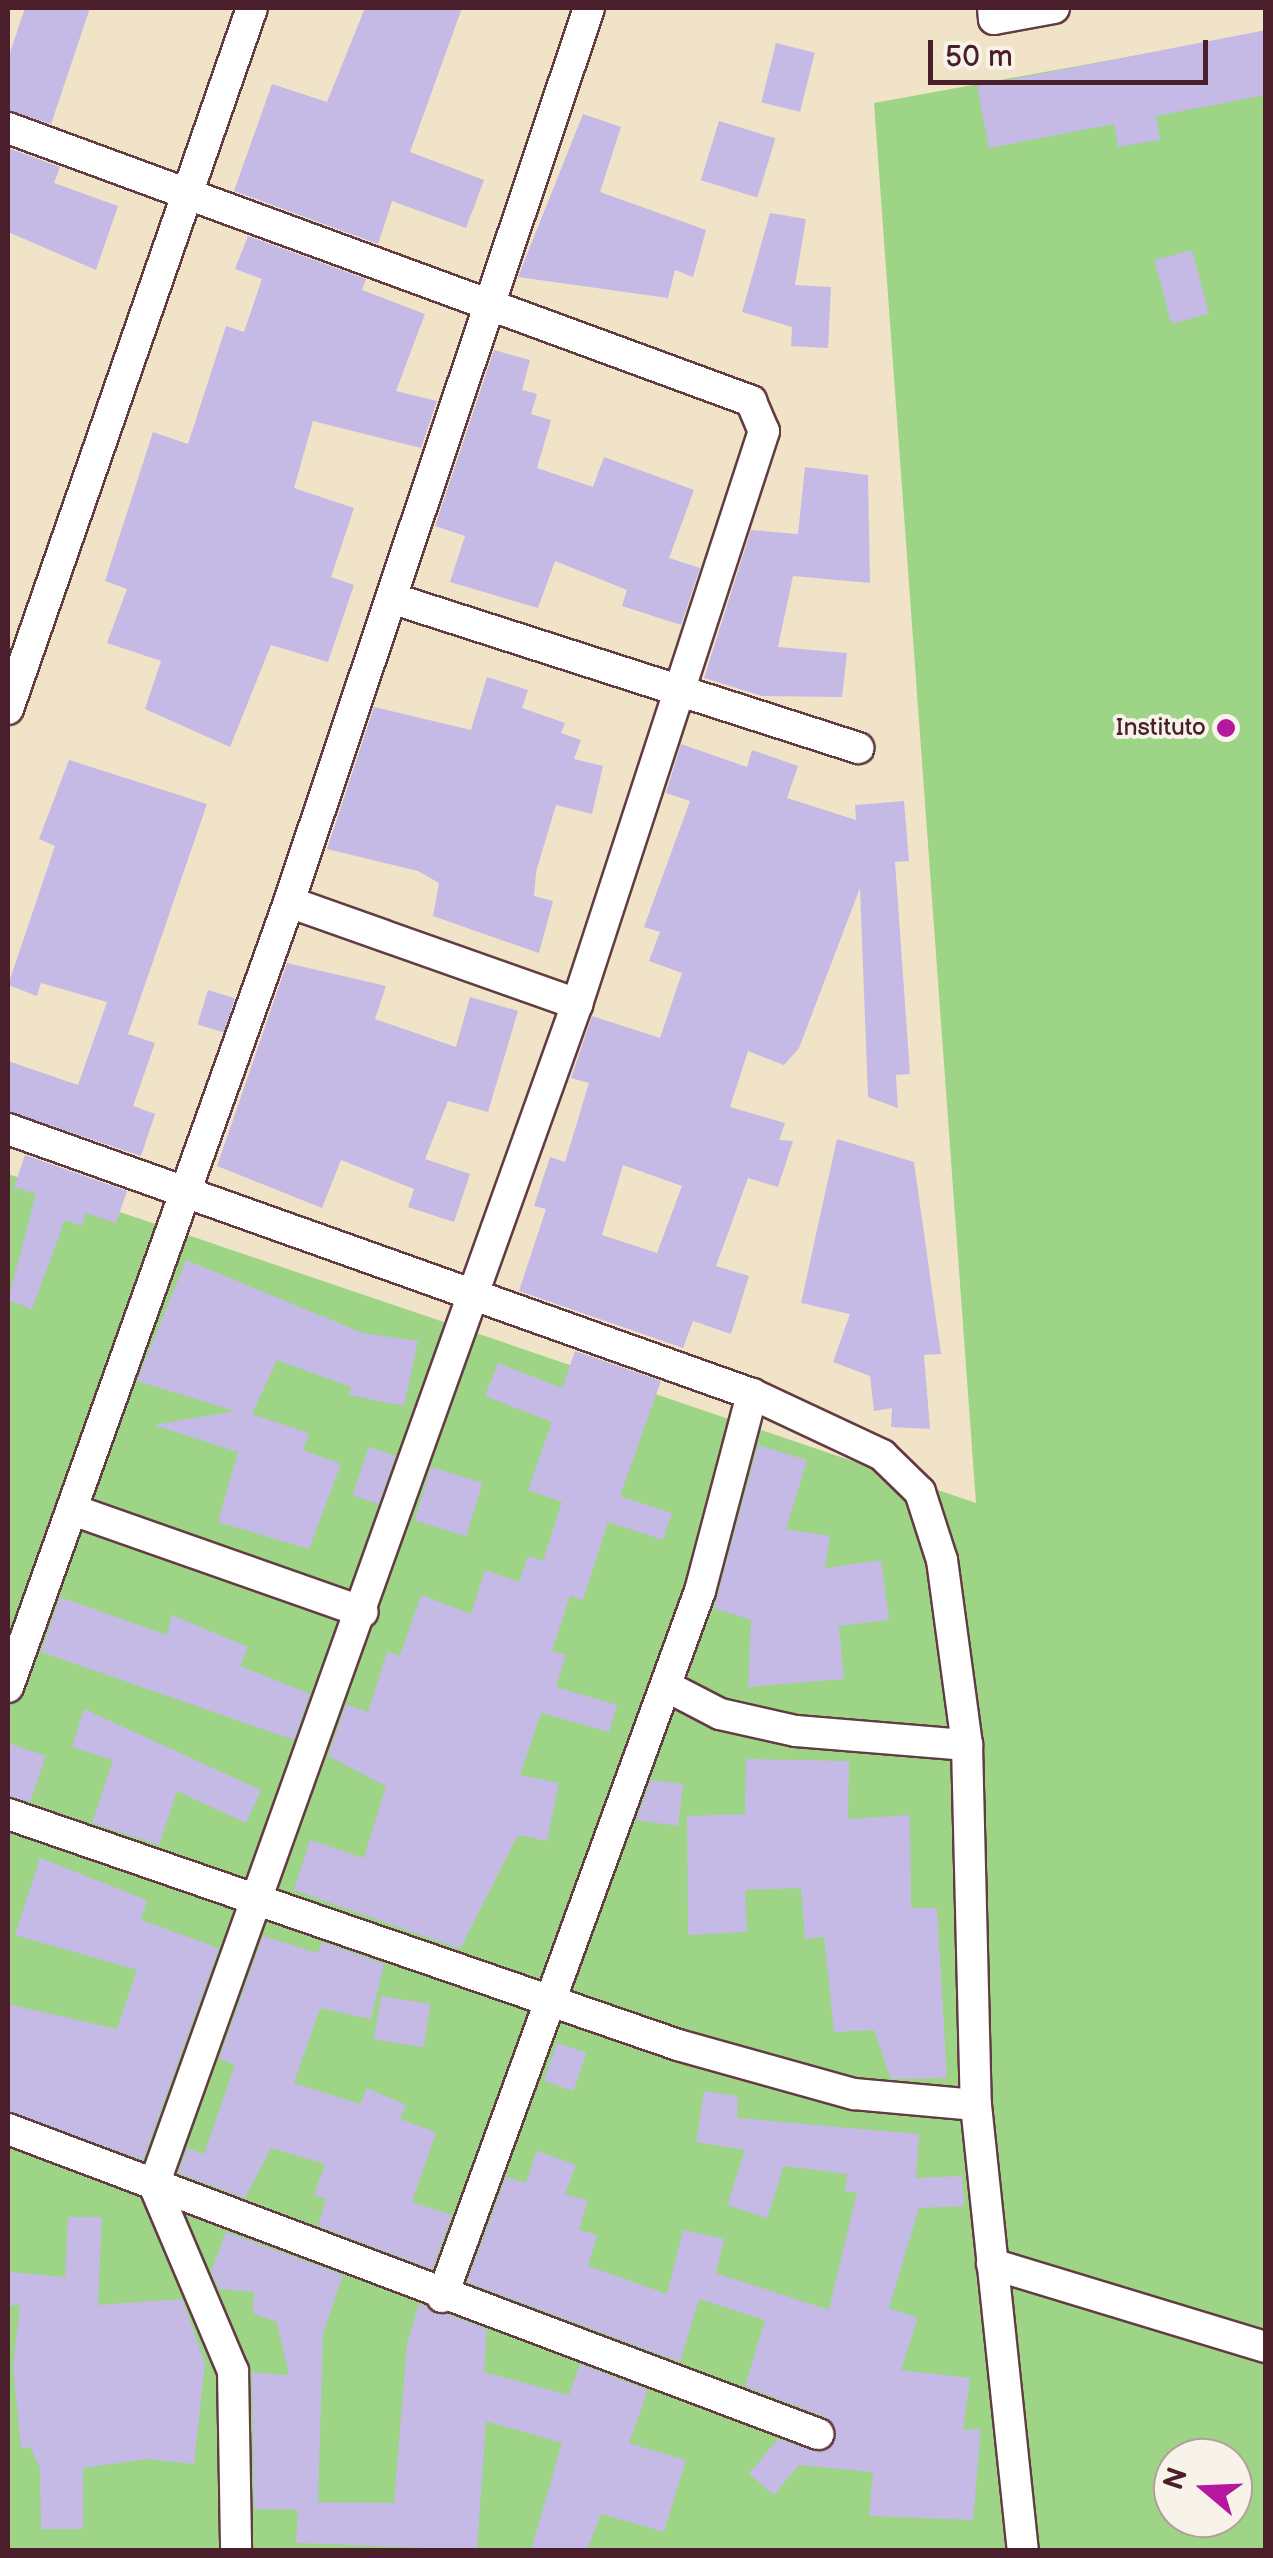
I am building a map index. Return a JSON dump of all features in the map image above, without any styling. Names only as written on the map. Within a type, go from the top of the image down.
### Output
[{"type":"street","points":[[8,708],[252,8]]},
{"type":"street","points":[[8,1687],[73,1510],[178,1191],[289,902],[589,8]]},
{"type":"street","points":[[993,8],[994,19],[1054,8]]},
{"type":"street","points":[[8,128],[761,411],[764,431],[577,1004],[260,1904],[154,2185],[233,2371],[236,2550]]},
{"type":"street","points":[[391,598],[859,748]]},
{"type":"street","points":[[289,902],[577,1004]]},
{"type":"street","points":[[8,1130],[472,1300],[752,1394],[882,1456],[920,1492],[942,1560],[967,1746],[976,2105],[1024,2550]]},
{"type":"street","points":[[442,2297],[547,2001],[666,1686],[752,1394]]},
{"type":"street","points":[[73,1510],[363,1612]]},
{"type":"street","points":[[666,1686],[720,1714],[796,1732],[967,1746]]},
{"type":"street","points":[[8,1814],[547,2001],[854,2094],[976,2105]]},
{"type":"street","points":[[8,2129],[442,2297],[818,2434]]},
{"type":"street","points":[[992,2264],[1266,2347]]},
{"type":"green space","points":[[1265,32],[1265,2550],[8,2550],[8,1174],[976,1503],[874,103]]},
{"type":"building","points":[[25,8],[90,8],[51,124],[8,110],[8,59]]},
{"type":"building","points":[[365,8],[462,8],[410,152],[484,180],[466,228],[392,201],[378,244],[234,191],[272,84],[327,102]]},
{"type":"building","points":[[1266,30],[1266,95],[1156,116],[1160,140],[1118,147],[1114,124],[989,148],[977,86]]},
{"type":"building","points":[[776,43],[815,53],[800,112],[761,102]]},
{"type":"building","points":[[583,114],[621,127],[600,192],[706,230],[693,277],[675,270],[668,298],[518,277]]},
{"type":"building","points":[[719,121],[775,138],[757,198],[701,180]]},
{"type":"building","points":[[8,148],[60,167],[54,183],[118,206],[96,270],[8,232]]},
{"type":"building","points":[[770,213],[806,219],[795,285],[831,287],[828,348],[791,346],[792,327],[742,312]]},
{"type":"building","points":[[248,236],[366,279],[362,290],[425,314],[396,391],[437,401],[421,448],[313,421],[294,488],[354,508],[331,577],[354,585],[328,662],[271,645],[230,747],[145,709],[161,661],[107,643],[127,589],[105,581],[153,432],[188,444],[226,326],[244,332],[262,279],[235,269]]},
{"type":"building","points":[[1192,250],[1209,314],[1171,324],[1154,260]]},
{"type":"building","points":[[494,350],[530,360],[522,390],[537,394],[531,414],[551,420],[537,468],[593,487],[604,457],[694,490],[669,558],[700,568],[681,625],[622,606],[627,590],[555,561],[538,608],[450,582],[465,536],[435,526]]},
{"type":"building","points":[[805,467],[868,475],[870,583],[793,576],[778,647],[847,653],[842,697],[762,696],[704,678],[751,530],[798,534]]},
{"type":"building","points":[[487,677],[528,690],[522,708],[565,723],[561,733],[581,740],[574,759],[603,766],[592,814],[556,805],[536,872],[534,896],[553,901],[539,953],[433,916],[439,883],[418,871],[327,849],[374,707],[471,730]]},
{"type":"building","points":[[681,744],[747,767],[752,750],[798,766],[787,798],[856,820],[855,805],[904,801],[909,861],[895,862],[910,1074],[896,1075],[898,1108],[868,1097],[860,888],[799,1048],[784,1065],[748,1051],[730,1107],[785,1123],[779,1140],[793,1141],[778,1187],[748,1178],[716,1266],[749,1276],[731,1334],[693,1321],[683,1348],[519,1291],[546,1209],[534,1206],[550,1157],[565,1162],[589,1083],[571,1078],[592,1016],[660,1038],[682,973],[649,961],[660,932],[644,927],[690,801],[666,793]],"holes":[[[623,1165],[682,1186],[657,1253],[602,1235]]]},
{"type":"building","points":[[69,760],[207,804],[128,1034],[155,1043],[133,1106],[155,1114],[141,1156],[8,1111],[8,1061],[78,1085],[107,1002],[41,983],[37,996],[8,985],[55,846],[39,839]]},
{"type":"building","points":[[287,963],[386,986],[375,1019],[456,1047],[470,997],[518,1011],[488,1112],[448,1101],[425,1159],[470,1174],[454,1222],[408,1207],[414,1189],[341,1160],[322,1208],[217,1166]]},
{"type":"building","points":[[208,990],[235,998],[224,1033],[197,1024]]},
{"type":"building","points":[[837,1139],[914,1162],[941,1354],[924,1355],[930,1429],[891,1427],[892,1408],[874,1411],[870,1376],[833,1362],[850,1314],[801,1303]]},
{"type":"building","points":[[25,1155],[127,1191],[116,1223],[86,1213],[82,1226],[65,1220],[32,1309],[8,1300],[36,1194],[14,1187]]},
{"type":"building","points":[[186,1260],[363,1333],[418,1341],[404,1406],[349,1395],[351,1387],[277,1360],[252,1414],[309,1433],[303,1450],[341,1464],[309,1549],[218,1522],[238,1452],[154,1425],[235,1411],[137,1381]]},
{"type":"building","points":[[575,1351],[661,1381],[620,1496],[672,1513],[663,1540],[608,1522],[583,1600],[570,1596],[552,1651],[566,1655],[556,1687],[617,1705],[609,1732],[541,1713],[520,1775],[559,1783],[547,1841],[518,1835],[460,1949],[294,1890],[310,1840],[364,1858],[386,1786],[328,1756],[346,1704],[368,1712],[387,1652],[400,1656],[421,1595],[471,1614],[485,1570],[519,1582],[528,1556],[543,1561],[562,1502],[528,1490],[552,1422],[485,1396],[498,1363],[562,1388]]},
{"type":"building","points":[[758,1445],[807,1460],[786,1529],[830,1536],[825,1568],[881,1560],[889,1620],[839,1626],[844,1679],[748,1687],[751,1620],[714,1608]]},
{"type":"building","points":[[369,1447],[395,1456],[379,1504],[352,1495]]},
{"type":"building","points":[[431,1467],[483,1483],[466,1536],[415,1521]]},
{"type":"building","points":[[60,1597],[167,1635],[172,1615],[248,1647],[240,1666],[310,1694],[294,1740],[41,1652]]},
{"type":"building","points":[[84,1709],[261,1790],[246,1823],[177,1791],[159,1845],[92,1823],[113,1760],[72,1747]]},
{"type":"building","points":[[8,1743],[46,1756],[30,1802],[8,1796]]},
{"type":"building","points":[[746,1759],[849,1761],[848,1819],[910,1815],[911,1908],[937,1908],[947,2078],[891,2079],[874,2030],[834,2032],[824,1937],[805,1939],[801,1888],[745,1890],[747,1932],[688,1935],[687,1816],[745,1814]]},
{"type":"building","points":[[651,1780],[683,1784],[678,1826],[636,1820]]},
{"type":"building","points":[[40,1858],[147,1900],[141,1920],[219,1948],[143,2160],[8,2111],[8,2004],[117,2029],[137,1970],[15,1935]]},
{"type":"building","points":[[263,1936],[318,1953],[322,1942],[384,1964],[371,2019],[320,2008],[294,2083],[360,2104],[367,2088],[406,2105],[400,2119],[436,2132],[412,2202],[452,2215],[432,2269],[318,2226],[326,2199],[314,2195],[325,2164],[271,2148],[245,2198],[178,2173],[187,2148],[204,2154],[235,2065],[219,2059]]},
{"type":"building","points":[[381,1996],[430,2004],[424,2047],[374,2039]]},
{"type":"building","points":[[557,2043],[586,2053],[573,2091],[544,2081]]},
{"type":"building","points":[[704,2091],[738,2096],[737,2118],[919,2134],[916,2178],[962,2176],[964,2206],[919,2208],[889,2308],[918,2318],[901,2370],[970,2378],[963,2430],[981,2429],[973,2520],[869,2516],[873,2472],[799,2465],[774,2495],[749,2474],[778,2439],[820,2453],[836,2440],[825,2417],[745,2386],[765,2320],[699,2299],[680,2362],[467,2282],[506,2177],[526,2183],[537,2151],[576,2165],[565,2194],[588,2200],[579,2230],[597,2235],[588,2266],[667,2294],[683,2230],[724,2239],[716,2273],[829,2310],[857,2192],[845,2192],[847,2174],[784,2166],[767,2218],[727,2205],[745,2150],[696,2142]]},
{"type":"building","points":[[68,2217],[102,2217],[98,2305],[182,2299],[205,2363],[194,2464],[147,2459],[83,2468],[83,2529],[41,2529],[40,2468],[30,2447],[21,2448],[13,2367],[20,2305],[8,2305],[8,2272],[65,2277]]},
{"type":"building","points":[[226,2232],[343,2275],[323,2334],[318,2502],[394,2503],[407,2344],[419,2304],[487,2329],[484,2372],[569,2395],[580,2364],[648,2390],[629,2443],[686,2460],[664,2532],[601,2514],[587,2550],[531,2550],[562,2443],[486,2421],[477,2550],[296,2543],[298,2510],[254,2509],[252,2372],[289,2375],[277,2322],[253,2313],[254,2292],[219,2289],[211,2272]]},
{"type":"place","name":"Instituto","points":[[1226,728]]}]
